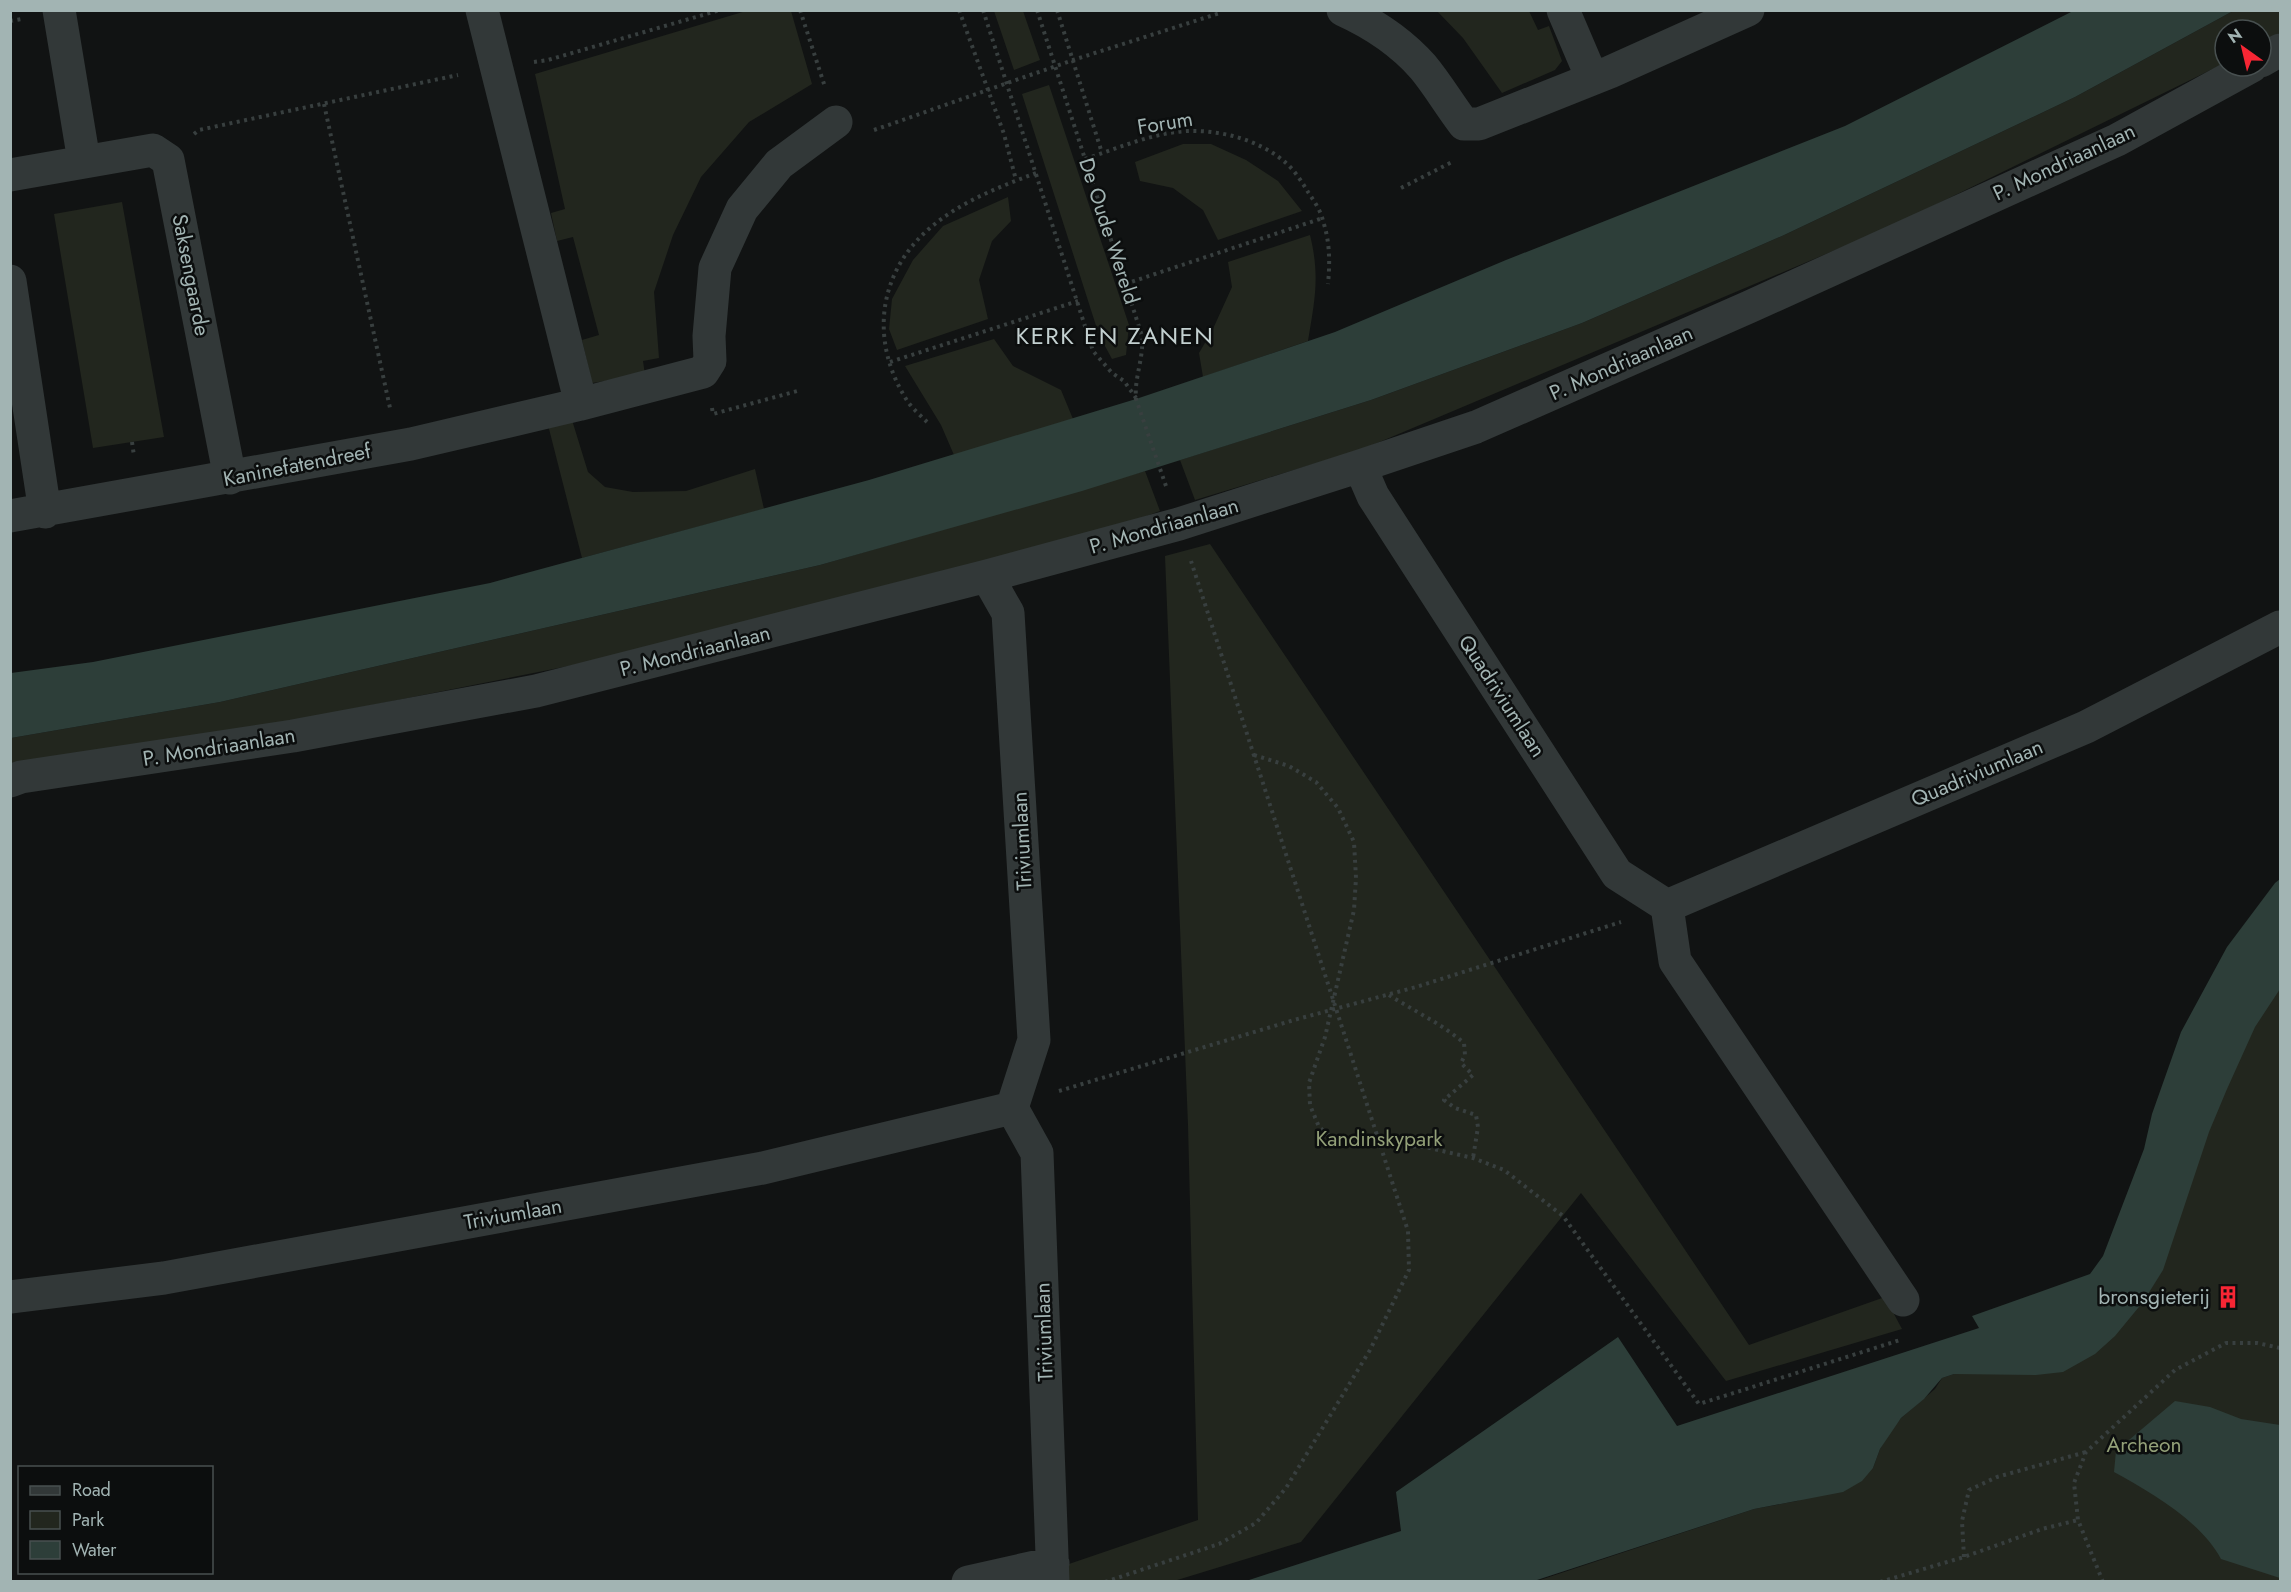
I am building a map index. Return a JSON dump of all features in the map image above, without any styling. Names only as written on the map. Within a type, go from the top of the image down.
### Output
[{"type":"street","points":[[59,10],[84,161]]},
{"type":"street","points":[[482,10],[581,404]]},
{"type":"street","points":[[1343,10],[1369,22],[1398,42],[1424,68],[1464,124],[1479,124],[1748,10]]},
{"type":"street","points":[[1563,10],[1592,78]]},
{"type":"street","name":"P. Mondriaanlaan","points":[[10,780],[293,736],[536,691],[987,576],[1179,524],[1476,427],[1749,307],[2117,140],[2230,78]]},
{"type":"street","points":[[702,372],[710,361],[709,336],[715,268],[742,209],[779,164],[836,122]]},
{"type":"street","points":[[10,175],[153,150],[168,160]]},
{"type":"street","name":"Saksengaarde","points":[[168,160],[230,478]]},
{"type":"street","points":[[10,281],[45,512]]},
{"type":"street","name":"Kaninefatendreef","points":[[10,516],[45,512],[398,446],[581,404],[702,372]]},
{"type":"street","name":"Quadriviumlaan","points":[[1360,466],[1373,496],[1617,874],[1667,906],[2086,727],[2280,627]]},
{"type":"street","name":"Triviumlaan","points":[[987,576],[1008,613],[1034,1040],[1012,1108],[1037,1153],[1053,1572]]},
{"type":"street","points":[[1667,906],[1676,961],[1903,1300]]},
{"type":"street","name":"Triviumlaan","points":[[10,1297],[164,1278],[763,1168],[1012,1108]]},
{"type":"street","points":[[968,1581],[1053,1572]]},
{"type":"path","points":[[168,160],[199,130],[496,68],[548,60],[720,10]]},
{"type":"path","points":[[800,10],[836,122],[847,140],[1073,60],[1220,14],[1219,10]]},
{"type":"path","points":[[959,10],[1004,134],[1016,180]]},
{"type":"path","name":"De Oude Wereld","points":[[983,10],[1093,351],[1112,373],[1124,381],[1136,399],[1161,472]]},
{"type":"path","name":"De Oude Wereld","points":[[1037,10],[1142,336],[1142,361],[1136,384],[1136,399]]},
{"type":"path","points":[[1057,10],[1102,153]]},
{"type":"path","points":[[324,104],[398,446]]},
{"type":"path","points":[[1401,188],[1462,156],[1479,124]]},
{"type":"path","name":"Forum","points":[[1085,159],[1145,139],[1187,131],[1211,132],[1251,141],[1286,163],[1306,189],[1323,218],[1328,240],[1328,284]]},
{"type":"path","points":[[927,422],[909,403],[890,362],[883,337],[882,314],[887,292],[897,268],[912,245],[929,228],[951,212],[1016,180],[1036,173]]},
{"type":"path","points":[[1125,284],[1323,218]]},
{"type":"path","points":[[890,362],[1078,301]]},
{"type":"path","points":[[702,372],[713,414],[801,390]]},
{"type":"path","points":[[1105,1581],[1219,1544],[1256,1523],[1286,1488],[1370,1350],[1409,1270],[1408,1231],[1179,524]]},
{"type":"path","points":[[1254,755],[1289,766],[1316,782],[1338,807],[1354,842],[1356,878],[1354,910],[1325,1037],[1309,1083],[1310,1105],[1319,1127],[1338,1143],[1425,1147],[1473,1158],[1503,1170],[1563,1216],[1699,1404],[1922,1333],[1903,1300]]},
{"type":"path","points":[[1012,1108],[1077,1085],[1388,994],[1667,906]]},
{"type":"path","points":[[1388,994],[1448,1030],[1464,1043],[1465,1055],[1461,1063],[1473,1075],[1444,1100],[1455,1108],[1476,1114],[1478,1127],[1473,1158]]},
{"type":"path","points":[[2103,1581],[2078,1520],[2074,1483],[2086,1452],[2175,1370],[2226,1343],[2257,1343],[2280,1348]]},
{"type":"path","points":[[1964,1557],[1962,1521],[1969,1490],[1997,1477],[2086,1452]]},
{"type":"path","points":[[1880,1581],[1964,1557],[2042,1529],[2078,1520]]},
{"type":"green space","points":[[746,11],[791,11],[812,84],[749,122],[701,177],[673,235],[654,292],[659,358],[643,361],[645,375],[592,383],[582,340],[599,335],[573,237],[557,241],[551,213],[565,209],[535,74]]},
{"type":"green space","points":[[994,11],[1023,11],[1040,60],[1014,70]]},
{"type":"green space","points":[[1437,11],[1529,11],[1538,30],[1549,26],[1562,61],[1555,70],[1502,93],[1463,38]]},
{"type":"green space","points":[[2233,11],[2280,11],[2280,33],[2273,37],[2273,18],[2220,18]]},
{"type":"green space","points":[[2213,22],[2213,69],[1890,227],[1363,449],[1195,500],[1180,460],[1371,400],[1582,323],[1782,236],[2075,97]]},
{"type":"green space","points":[[1049,85],[1129,325],[1126,355],[1112,359],[1099,335],[1022,94]]},
{"type":"green space","points":[[1183,144],[1211,144],[1246,160],[1278,181],[1302,211],[1218,240],[1203,210],[1173,188],[1140,181],[1135,162]]},
{"type":"green space","points":[[1008,197],[1011,221],[992,241],[979,280],[988,319],[897,350],[889,329],[892,299],[913,260],[943,226]]},
{"type":"green space","points":[[122,202],[164,437],[93,448],[54,214]]},
{"type":"green space","points":[[1310,235],[1316,275],[1308,341],[1203,377],[1199,353],[1232,287],[1228,262]]},
{"type":"green space","points":[[994,339],[1013,366],[1061,390],[1073,419],[954,455],[941,425],[905,366]]},
{"type":"green space","points":[[572,420],[588,472],[605,487],[633,492],[686,491],[755,469],[764,509],[582,558],[548,425]]},
{"type":"green space","points":[[1145,471],[1160,511],[1103,532],[589,662],[241,731],[11,767],[11,738],[220,702],[820,565]]},
{"type":"green space","name":"Kandinskypark","points":[[1210,544],[1749,1345],[1885,1297],[1902,1329],[1726,1381],[1581,1193],[1301,1542],[1174,1581],[1067,1581],[1066,1565],[1198,1520],[1188,1125],[1165,556]]},
{"type":"green space","name":"Archeon","points":[[2280,928],[2280,1581],[1534,1582],[1754,1509],[1797,1501],[1873,1468],[1880,1449],[1892,1429],[1901,1418],[1935,1389],[1942,1378],[1954,1374],[2007,1374],[2103,1308]]},
{"type":"water","points":[[2075,10],[2233,11],[2220,18],[2213,18],[2213,22],[2075,97],[1782,236],[1582,323],[1371,400],[1082,491],[820,565],[220,702],[11,738],[11,673],[93,662],[490,583],[869,480],[1136,399],[1335,332],[1506,260],[1845,126]]},
{"type":"water","points":[[2280,879],[2280,989],[2255,1027],[2209,1132],[2163,1270],[2143,1302],[2115,1336],[2095,1354],[2063,1372],[2036,1375],[1954,1374],[1942,1378],[1924,1399],[1901,1418],[1880,1449],[1873,1468],[1862,1481],[1843,1492],[1754,1509],[1534,1581],[1246,1581],[1401,1531],[1396,1492],[1618,1337],[1677,1426],[1979,1328],[1972,1316],[2090,1274],[2103,1256],[2144,1149],[2152,1114],[2181,1032],[2227,947]]},
{"type":"water","points":[[2175,1401],[2210,1407],[2241,1419],[2280,1425],[2280,1578],[2221,1559],[2201,1532],[2188,1520],[2158,1498],[2114,1472],[2116,1451]]},
{"type":"place","name":"bronsgieterij","points":[[2228,1297]]},
{"type":"district","name":"KERK EN ZANEN","points":[[1115,335]]}]
